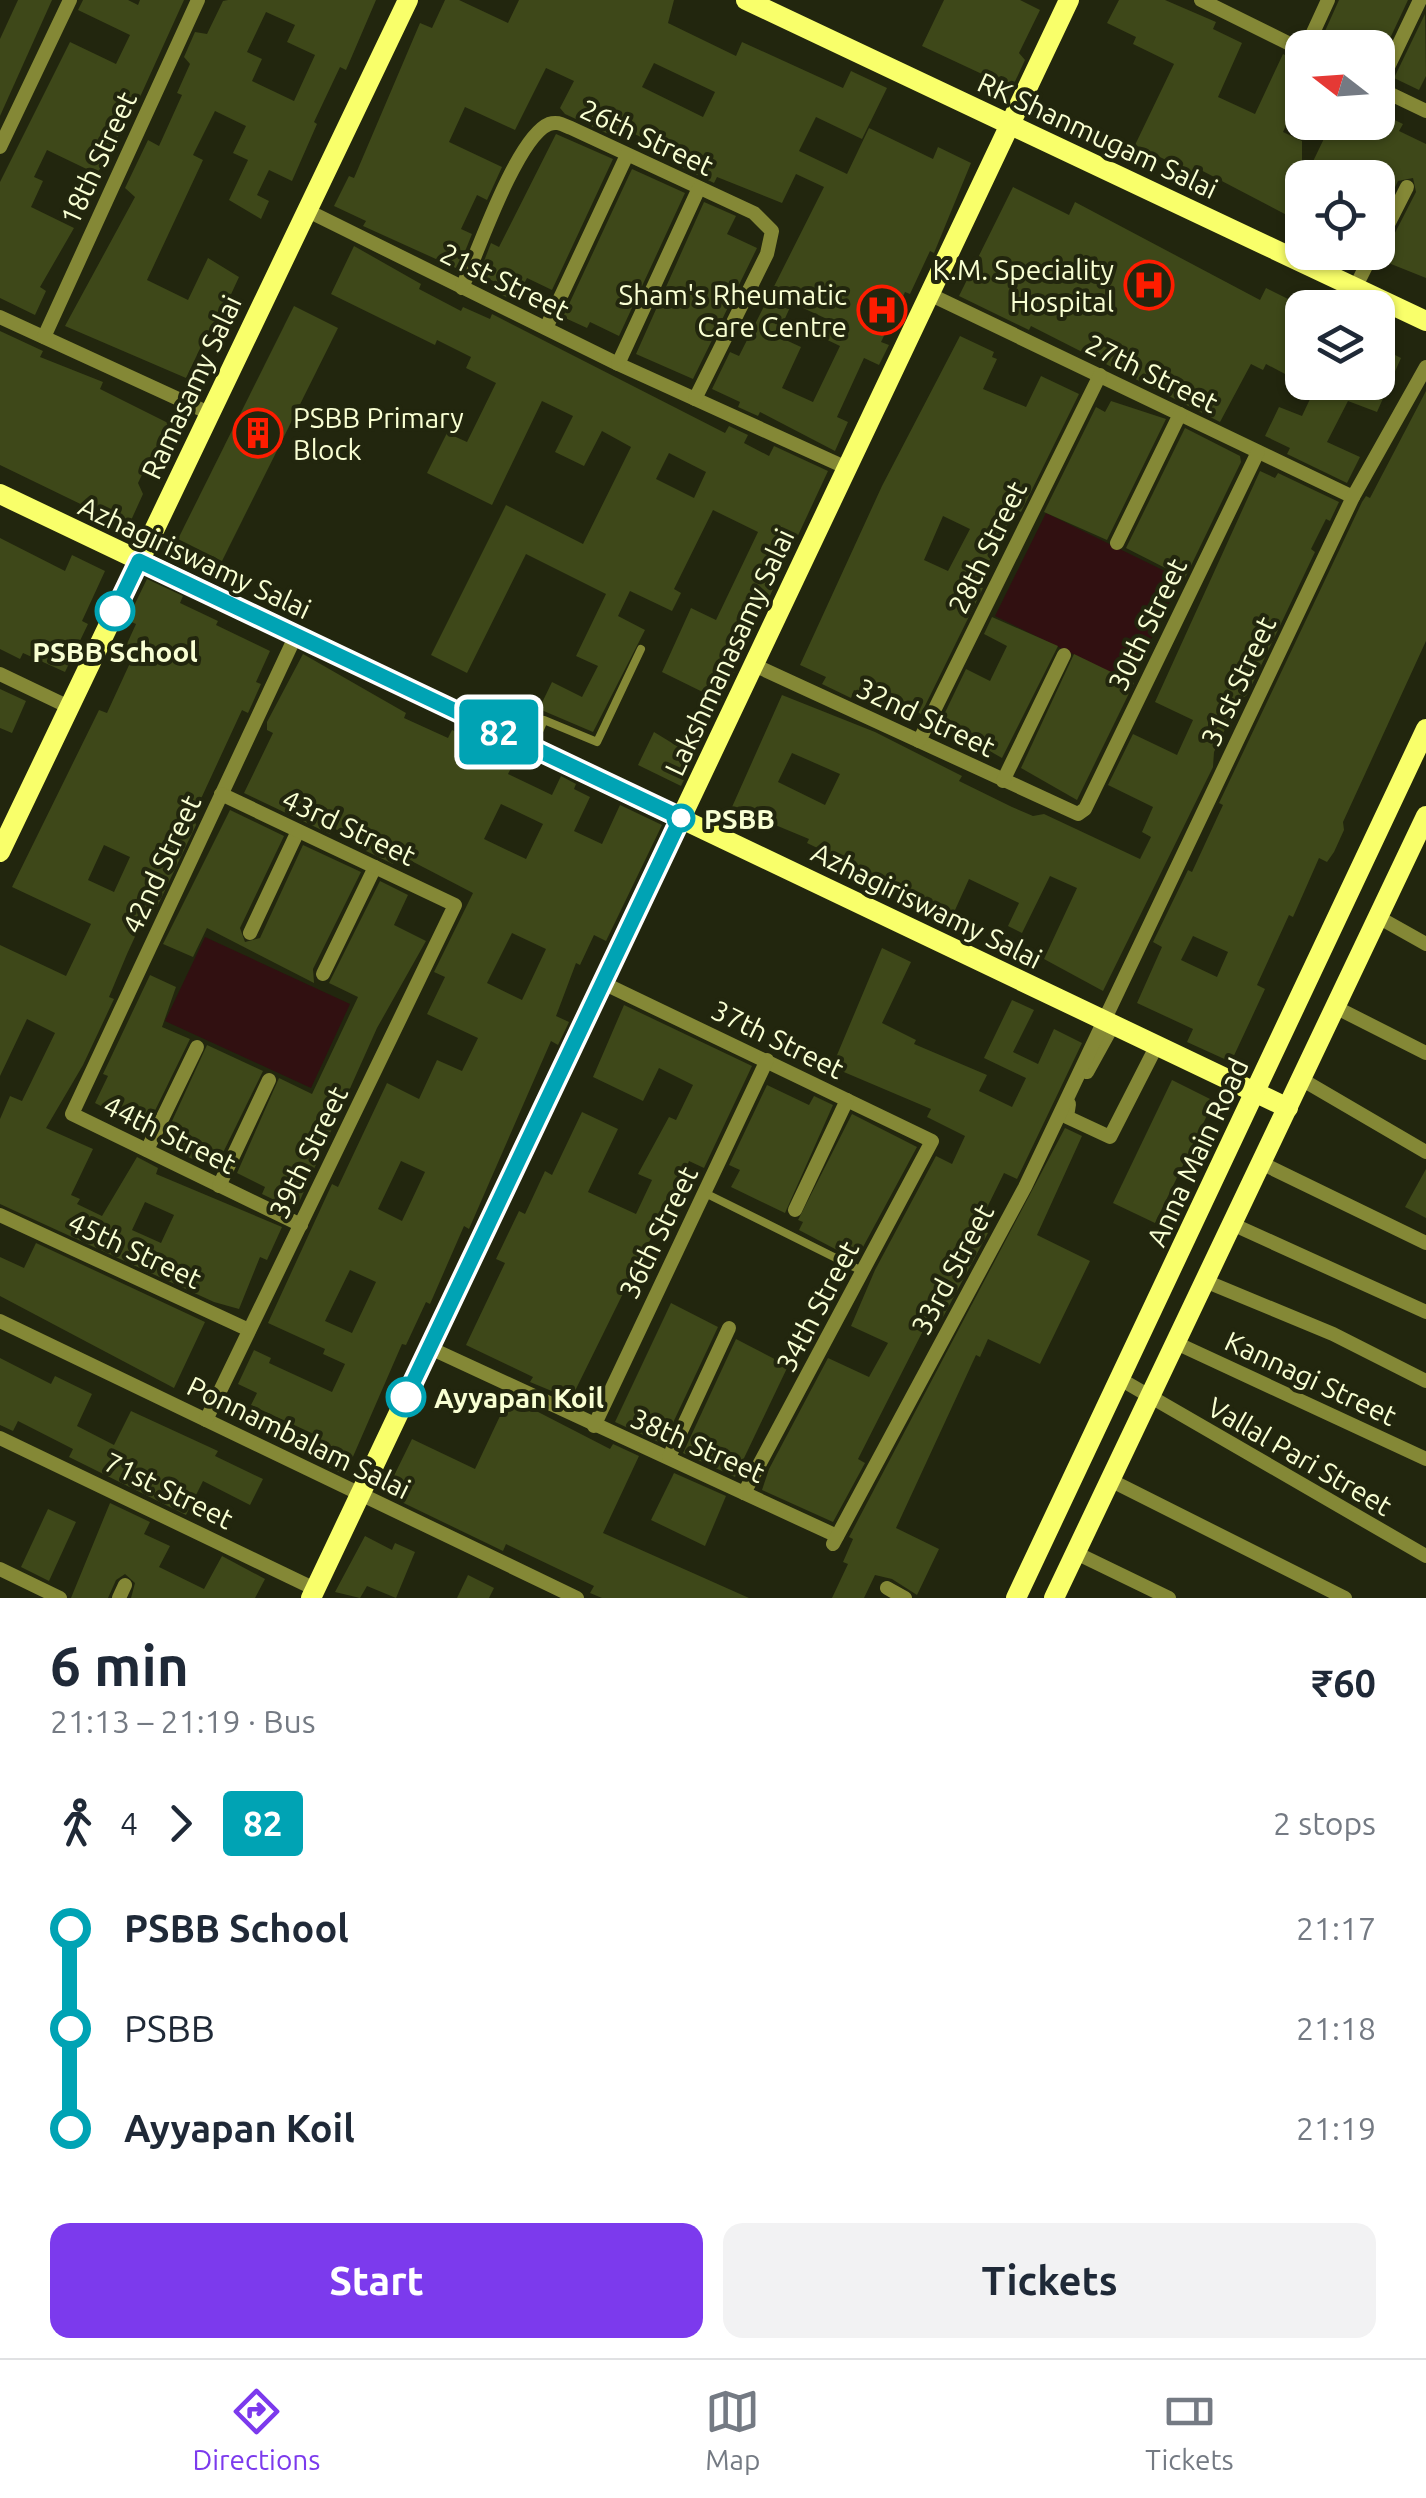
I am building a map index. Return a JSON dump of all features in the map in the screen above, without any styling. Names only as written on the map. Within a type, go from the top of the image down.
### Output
[{"type":"street","points":[[0,146],[70,0]]},
{"type":"street","name":"18th Street","points":[[44,337],[198,0]]},
{"type":"street","name":"Ramasamy Salai","points":[[0,852],[408,0]]},
{"type":"street","name":"RK Shanmugam Salai","points":[[746,0],[1426,320]]},
{"type":"street","name":"Lakshmanasamy Salai","points":[[313,1594],[1069,0]]},
{"type":"street","points":[[1201,0],[1285,40]]},
{"type":"street","points":[[1232,15],[1239,0]]},
{"type":"street","points":[[1313,30],[1328,0]]},
{"type":"street","points":[[1395,52],[1420,0]]},
{"type":"street","points":[[1395,96],[1426,111]]},
{"type":"street","name":"26th Street","points":[[462,288],[525,147],[545,126],[557,122],[754,213],[772,231],[767,254],[695,399]]},
{"type":"street","points":[[546,328],[627,155]]},
{"type":"street","points":[[1395,211],[1407,187]]},
{"type":"street","points":[[618,364],[699,188]]},
{"type":"street","name":"21st Street","points":[[306,210],[618,364],[846,468]]},
{"type":"street","points":[[1356,286],[1364,270]]},
{"type":"street","name":"27th Street","points":[[929,294],[1353,496]]},
{"type":"street","points":[[0,317],[209,413]]},
{"type":"street","name":"31st Street","points":[[1108,1022],[1353,496],[1426,367]]},
{"type":"street","name":"28th Street","points":[[919,742],[1100,374]]},
{"type":"street","points":[[1117,543],[1180,414]]},
{"type":"street","name":"30th Street","points":[[1078,814],[1086,809],[1258,452]]},
{"type":"street","name":"Azhagiriswamy Salai","points":[[0,494],[1288,1108]]},
{"type":"street","name":"42nd Street","points":[[72,1114],[296,635]]},
{"type":"street","points":[[1002,780],[1064,655]]},
{"type":"street","name":"32nd Street","points":[[754,665],[1078,814]]},
{"type":"street","points":[[0,674],[69,707]]},
{"type":"street","name":"Anna Main Road","points":[[1016,1598],[1426,729]]},
{"type":"street","name":"43rd Street","points":[[221,794],[455,905]]},
{"type":"street","points":[[1054,1598],[1426,817]]},
{"type":"street","points":[[250,934],[298,831]]},
{"type":"street","points":[[323,974],[375,867]]},
{"type":"street","name":"39th Street","points":[[206,1420],[455,905]]},
{"type":"street","points":[[1378,917],[1426,944]]},
{"type":"street","name":"37th Street","points":[[603,983],[932,1141]]},
{"type":"street","points":[[1336,1006],[1426,1053]]},
{"type":"street","points":[[1108,1022],[1066,1109],[1070,1119],[1112,1135],[1157,1046]]},
{"type":"street","name":"33rd Street","points":[[835,1540],[1025,1187],[1108,1022]]},
{"type":"street","points":[[147,1150],[197,1047]]},
{"type":"street","name":"36th Street","points":[[594,1426],[768,1060]]},
{"type":"street","points":[[1301,1079],[1426,1152]]},
{"type":"street","points":[[219,1186],[269,1080]]},
{"type":"street","points":[[795,1210],[847,1100]]},
{"type":"street","name":"44th Street","points":[[72,1114],[301,1225]]},
{"type":"street","name":"34th Street","points":[[744,1493],[932,1141]]},
{"type":"street","points":[[1261,1163],[1426,1243]]},
{"type":"street","name":"45th Street","points":[[0,1215],[248,1330]]},
{"type":"street","points":[[1232,1224],[1426,1312]]},
{"type":"street","points":[[1205,1281],[1333,1334],[1426,1381]]},
{"type":"street","name":"Ponnambalam Salai","points":[[0,1321],[576,1598]]},
{"type":"street","points":[[669,1457],[729,1328]]},
{"type":"street","name":"Kannagi Street","points":[[1176,1343],[1426,1459]]},
{"type":"street","name":"38th Street","points":[[430,1348],[669,1457],[835,1540]]},
{"type":"street","name":"Vallal Pari Street","points":[[1120,1379],[1426,1556]]},
{"type":"street","name":"71st Street","points":[[0,1438],[313,1594]]},
{"type":"street","points":[[1110,1480],[1345,1598]]},
{"type":"street","points":[[1076,1553],[1168,1598]]},
{"type":"street","points":[[0,1569],[30,1592],[60,1598]]},
{"type":"street","points":[[887,1588],[906,1598]]},
{"type":"lane","points":[[532,748],[544,720],[597,742],[641,649]]},
{"type":"lane","points":[[705,1192],[864,1273]]},
{"type":"shaded area","points":[[1046,513],[1181,579],[1130,682],[995,616]]},
{"type":"shaded area","points":[[205,937],[350,1004],[311,1088],[165,1021]]},
{"type":"building","points":[[18,0],[52,0],[0,116],[0,39]]},
{"type":"building","points":[[83,0],[128,0],[138,5],[140,0],[184,0],[140,97],[97,174],[47,150],[34,177],[43,181],[31,207],[74,228],[40,287],[46,291],[35,315],[0,298],[0,182],[70,42],[116,64],[130,35],[78,10]]},
{"type":"building","points":[[376,0],[346,70],[340,67],[314,122],[317,124],[292,181],[269,170],[257,195],[269,201],[261,219],[229,200],[248,160],[233,153],[246,126],[215,111],[193,155],[203,160],[147,280],[188,300],[208,258],[239,277],[221,316],[226,318],[216,340],[206,336],[186,378],[65,326],[135,197],[125,188],[148,140],[159,146],[182,95],[177,93],[190,64],[184,57],[195,32],[207,34],[223,1]],"holes":[[[266,12],[295,25],[287,42],[315,55],[294,101],[252,81],[262,59],[247,52]]]},
{"type":"building","points":[[445,0],[459,0],[508,23],[519,0],[674,0],[668,23],[736,56],[742,42],[843,88],[851,71],[887,88],[862,139],[816,117],[799,151],[847,174],[869,128],[933,159],[938,147],[971,163],[934,253],[930,251],[910,294],[905,292],[881,342],[889,345],[879,365],[864,358],[837,417],[848,422],[835,451],[760,412],[758,416],[738,407],[740,402],[712,389],[730,352],[739,356],[824,187],[796,174],[782,203],[717,177],[714,183],[679,166],[683,157],[622,128],[617,138],[565,114],[560,108],[574,81],[546,68],[515,130],[465,107],[449,142],[502,167],[487,200],[477,195],[461,229],[472,234],[458,269],[363,226],[366,221],[334,206],[349,176],[354,178],[420,23],[432,28]],"holes":[[[654,63],[715,92],[703,117],[642,87]],[[792,303],[827,319],[819,336],[840,346],[813,402],[782,388],[801,347],[777,336]]]},
{"type":"building","points":[[944,0],[1020,0],[1040,10],[1019,53],[1025,60],[1012,88],[922,46]]},
{"type":"building","points":[[1119,0],[1165,0],[1216,22],[1213,29],[1242,43],[1218,97],[1255,114],[1285,55],[1283,132],[1285,140],[1302,141],[1302,160],[1285,160],[1285,214],[1195,167],[1193,173],[1135,145],[1174,64],[1133,44],[1136,37],[1107,23]]},
{"type":"building","points":[[1339,0],[1408,0],[1394,30],[1326,30]]},
{"type":"building","points":[[1425,14],[1426,76],[1419,90],[1395,76]]},
{"type":"building","points":[[1395,120],[1403,124],[1399,131],[1426,144],[1426,278],[1395,266],[1395,233],[1416,192],[1413,178],[1398,181],[1395,187],[1395,160],[1314,160],[1323,140],[1395,140]]},
{"type":"building","points":[[556,134],[613,159],[552,290],[527,278],[515,301],[502,295],[505,287],[479,274],[491,243],[499,247]]},
{"type":"building","points":[[632,169],[685,193],[619,336],[590,322],[587,328],[563,317]]},
{"type":"building","points":[[1013,187],[1069,215],[1075,202],[1260,300],[1266,288],[1285,298],[1285,374],[1266,364],[1263,370],[1251,364],[1220,422],[1031,326],[1029,330],[959,296]]},
{"type":"building","points":[[704,202],[736,216],[727,234],[757,248],[693,379],[636,354]]},
{"type":"building","points":[[354,246],[421,284],[419,289],[461,311],[463,307],[490,319],[492,314],[725,433],[729,426],[748,435],[744,443],[769,456],[774,446],[828,471],[721,701],[662,672],[691,608],[716,620],[758,532],[713,510],[674,589],[681,593],[672,611],[630,591],[618,616],[645,630],[593,732],[539,709],[552,682],[582,697],[598,666],[576,656],[606,594],[526,554],[467,673],[431,655],[506,505],[583,544],[631,447],[602,431],[584,466],[555,452],[573,416],[542,401],[492,505],[427,473],[447,433],[467,442],[496,383],[466,368],[471,357],[437,340],[435,345],[331,294]],"holes":[[[669,453],[706,472],[694,498],[656,479]]]},
{"type":"building","name":"PSBB Primary Block","points":[[294,306],[338,328],[222,561],[178,539]]},
{"type":"building","points":[[0,331],[43,351],[40,357],[103,382],[100,389],[176,427],[162,456],[155,452],[138,483],[143,494],[128,527],[0,465]]},
{"type":"building","points":[[960,336],[994,352],[992,357],[997,359],[983,389],[1026,407],[1041,376],[1079,394],[1021,512],[1015,509],[977,586],[983,588],[921,714],[865,686],[862,694],[854,690],[851,698],[822,684],[826,677],[800,665],[882,486]],"holes":[[[943,516],[970,529],[948,571],[924,560]]]},
{"type":"building","points":[[1426,391],[1426,641],[1343,822],[1344,830],[1334,852],[1327,862],[1319,858],[1293,917],[1289,915],[1257,985],[1265,989],[1231,1062],[1187,1042],[1193,1029],[1137,1003],[1162,947],[1153,942],[1188,870],[1192,872],[1223,805],[1219,803],[1362,502],[1366,496],[1370,498]],"holes":[[[1193,936],[1228,952],[1217,977],[1181,960]]]},
{"type":"building","points":[[1310,400],[1382,400],[1377,412],[1348,401],[1327,442],[1360,457],[1347,483],[1287,454],[1290,448],[1265,436],[1279,407],[1302,416]]},
{"type":"building","points":[[1111,401],[1166,419],[1107,540],[1044,512],[1096,407],[1105,412]]},
{"type":"building","points":[[1185,428],[1240,456],[1241,462],[1185,578],[1126,548]]},
{"type":"building","points":[[1260,471],[1275,478],[1278,473],[1339,502],[1311,549],[1315,552],[1247,695],[1238,702],[1214,752],[1213,767],[1103,991],[1044,959],[1077,888],[1050,876],[1022,933],[1008,926],[1019,903],[969,879],[951,919],[924,906],[927,901],[807,843],[809,839],[732,807],[782,695],[875,732],[962,776],[959,781],[1012,807],[1033,816],[1044,814],[1140,859],[1151,837],[1142,832],[1153,807],[1108,785],[1133,734],[1177,755],[1193,720],[1155,702]],"holes":[[[792,753],[840,774],[825,805],[778,782]]]},
{"type":"building","points":[[0,538],[65,571],[72,555],[105,571],[82,621],[88,624],[65,672],[23,653],[20,659],[0,649]]},
{"type":"building","points":[[147,579],[183,596],[180,603],[218,621],[216,625],[270,651],[248,713],[242,710],[193,816],[196,825],[157,907],[150,904],[109,997],[114,999],[83,1065],[46,1128],[93,1149],[71,1195],[80,1199],[77,1204],[102,1216],[137,1157],[158,1168],[156,1174],[282,1227],[267,1260],[260,1257],[239,1309],[214,1302],[0,1204],[0,1119],[10,1096],[22,1101],[55,1033],[27,1019],[0,1076],[0,945],[66,976],[91,924],[12,887],[99,710],[107,713],[130,663],[120,659],[136,624],[127,620]],"holes":[[[104,845],[130,857],[114,892],[88,880]],[[145,1202],[174,1215],[161,1243],[132,1230]]]},
{"type":"building","points":[[992,617],[1058,646],[1002,758],[940,723],[966,669],[990,681],[1007,646],[984,634]]},
{"type":"building","points":[[303,654],[406,713],[404,718],[448,738],[452,730],[484,745],[497,754],[494,760],[511,768],[508,774],[552,795],[561,776],[576,784],[574,789],[590,797],[574,831],[602,844],[620,805],[662,825],[606,941],[594,935],[580,965],[576,963],[556,1016],[569,1022],[558,1045],[551,1041],[469,1229],[464,1226],[430,1304],[426,1302],[406,1345],[402,1344],[345,1475],[308,1457],[318,1436],[251,1405],[257,1393],[238,1384],[254,1350],[271,1358],[269,1363],[332,1392],[345,1364],[323,1354],[325,1349],[268,1323],[332,1184],[338,1187],[387,1083],[419,1099],[437,1060],[462,1071],[478,1038],[427,1014],[445,977],[434,972],[473,893],[398,854],[393,864],[366,851],[369,845],[333,828],[330,834],[244,793],[273,733],[267,730],[267,722]],"holes":[[[501,804],[543,824],[526,859],[484,839]],[[512,933],[546,949],[522,1000],[487,983]],[[401,1161],[425,1172],[402,1221],[378,1209]],[[350,1270],[376,1282],[352,1333],[325,1321]]]},
{"type":"building","points":[[1074,654],[1134,683],[1077,800],[1021,768]]},
{"type":"building","points":[[0,689],[26,701],[12,733],[0,728]]},
{"type":"building","points":[[654,732],[695,757],[681,786],[638,765]]},
{"type":"building","points":[[230,810],[284,836],[240,928],[245,942],[260,938],[303,845],[361,872],[313,969],[314,983],[207,928],[193,957],[163,944]]},
{"type":"building","points":[[380,881],[408,895],[394,925],[426,941],[377,1028],[297,1207],[291,1208],[262,1194],[265,1187],[237,1173],[279,1078],[312,1094],[358,997],[329,983]]},
{"type":"building","points":[[882,948],[911,962],[882,1023],[916,1040],[914,1044],[987,1075],[979,1091],[1012,1107],[1026,1078],[984,1058],[1012,1000],[1034,1010],[1013,1052],[1038,1064],[1054,1029],[1082,1043],[1017,1179],[1004,1173],[977,1228],[988,1233],[942,1319],[932,1313],[858,1459],[865,1463],[833,1522],[762,1490],[769,1469],[828,1358],[869,1377],[888,1343],[851,1326],[875,1270],[936,1156],[952,1164],[965,1136],[927,1117],[931,1109],[832,1067]]},
{"type":"building","points":[[150,975],[176,987],[162,1027],[190,1039],[146,1129],[95,1103],[108,1076],[103,1074]]},
{"type":"building","points":[[624,1005],[752,1066],[704,1168],[689,1161],[660,1231],[656,1229],[639,1261],[571,1399],[530,1382],[533,1377],[466,1345],[505,1263],[496,1259],[519,1211],[525,1214],[545,1171],[552,1175],[582,1112],[618,1129],[588,1192],[636,1214],[652,1180],[638,1174],[669,1117],[676,1120],[693,1085],[659,1068],[643,1101],[593,1077]]},
{"type":"building","points":[[207,1045],[263,1071],[215,1169],[161,1145]]},
{"type":"building","points":[[1172,1080],[1214,1101],[1155,1223],[1113,1203]]},
{"type":"building","points":[[767,1085],[809,1105],[814,1096],[833,1105],[785,1213],[731,1187],[740,1170],[729,1165]]},
{"type":"building","points":[[852,1114],[917,1147],[856,1260],[799,1230],[803,1222],[798,1220]]},
{"type":"building","points":[[1065,1128],[1082,1136],[1037,1235],[1090,1261],[1040,1364],[988,1339],[980,1357],[976,1355],[896,1528],[939,1549],[917,1595],[892,1579],[875,1575],[864,1598],[832,1598],[848,1564],[843,1562],[853,1539],[849,1537]]},
{"type":"building","points":[[1426,1169],[1426,1218],[1405,1207]]},
{"type":"building","points":[[36,1243],[205,1322],[174,1388],[0,1296],[0,1257],[24,1268]]},
{"type":"building","points":[[671,1303],[718,1327],[663,1444],[615,1422]]},
{"type":"building","points":[[736,1339],[788,1366],[735,1477],[683,1453]]},
{"type":"building","points":[[0,1358],[51,1384],[55,1376],[92,1394],[77,1426],[114,1445],[131,1411],[218,1451],[215,1456],[263,1479],[250,1505],[203,1481],[186,1515],[69,1457],[73,1449],[18,1421],[13,1431],[0,1425]]},
{"type":"building","points":[[509,1397],[610,1449],[613,1444],[639,1456],[603,1533],[749,1598],[602,1598],[590,1593],[594,1586],[506,1544],[503,1551],[385,1494],[412,1439],[475,1469]]},
{"type":"building","points":[[674,1473],[726,1496],[705,1546],[651,1520]]},
{"type":"building","points":[[110,1503],[150,1522],[144,1534],[170,1546],[159,1567],[204,1589],[222,1556],[265,1579],[255,1598],[131,1598],[135,1583],[125,1574],[116,1580],[108,1598],[71,1598]]},
{"type":"building","points":[[48,1509],[76,1522],[49,1581],[21,1567]]},
{"type":"building","points":[[365,1536],[392,1550],[395,1543],[415,1552],[396,1598],[367,1586],[360,1598],[335,1592]]},
{"type":"building","points":[[468,1575],[494,1588],[489,1598],[457,1598]]},
{"type":"bus line","name":"82","points":[[115,611],[139,561],[681,818],[406,1397]]},
{"type":"place","name":"K.M. Speciality Hospital","points":[[1149,285]]},
{"type":"place","name":"Sham's Rheumatic Care Centre","points":[[882,310]]},
{"type":"place","name":"PSBB Primary Block","points":[[258,433]]},
{"type":"place","name":"PSBB School","points":[[115,611]]},
{"type":"place","name":"PSBB","points":[[681,818]]},
{"type":"place","name":"Ayyapan Koil","points":[[406,1397]]}]
